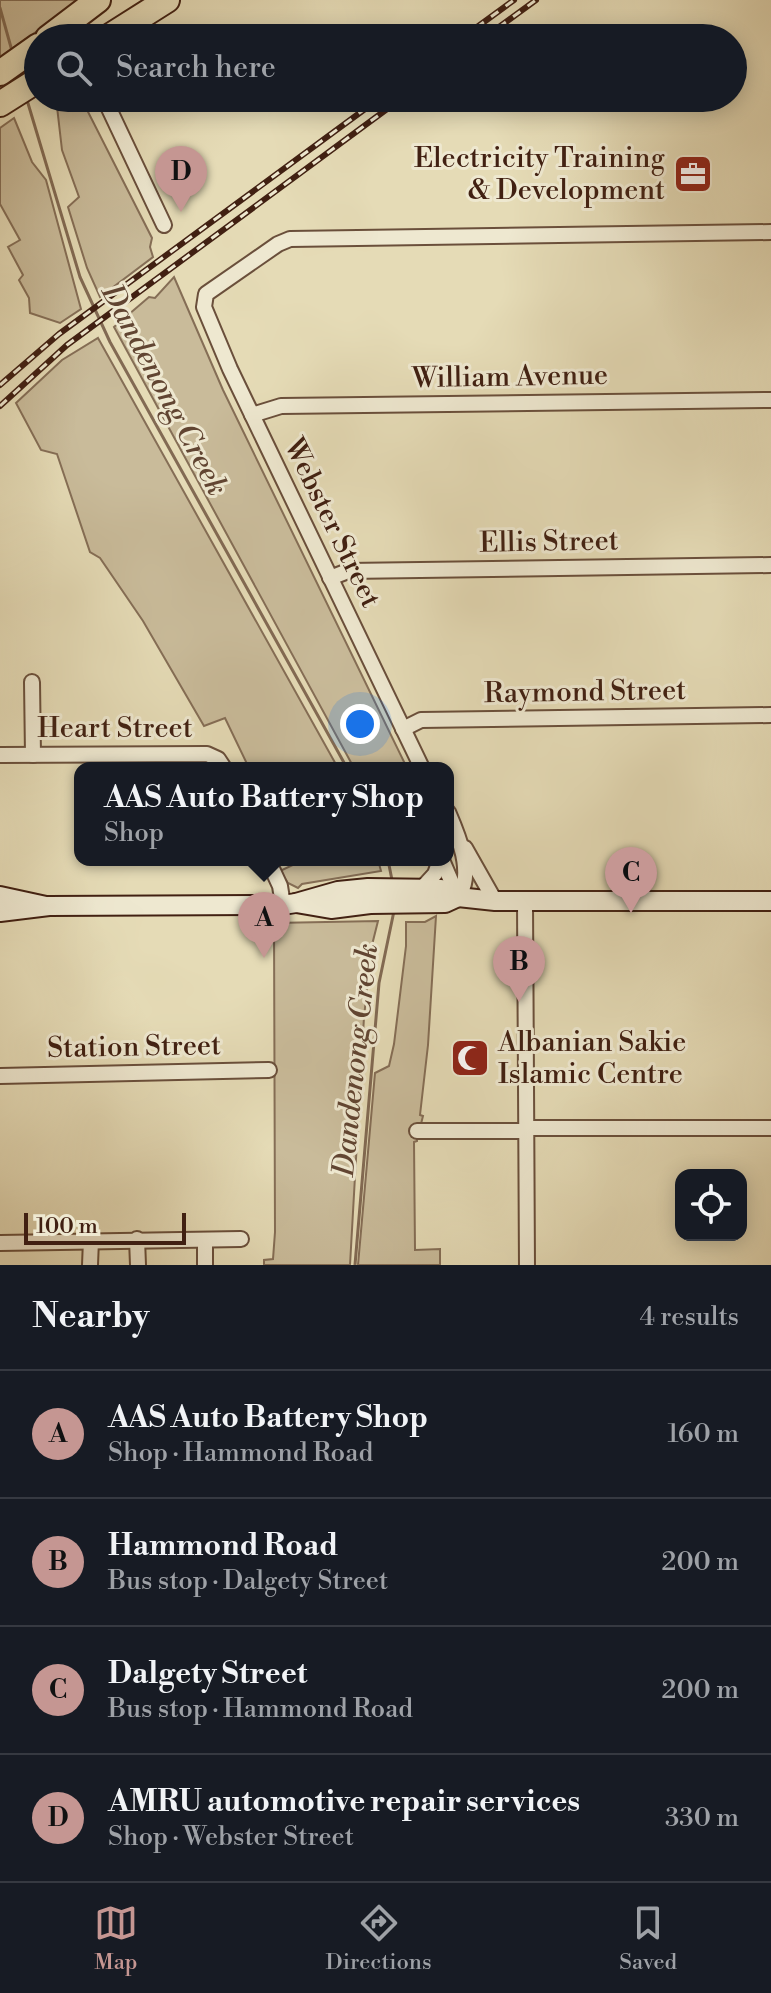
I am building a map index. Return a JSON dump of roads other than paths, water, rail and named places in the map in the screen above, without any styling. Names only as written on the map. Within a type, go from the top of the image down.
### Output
[{"type":"highway","points":[[70,24],[98,0]]},
{"type":"highway","points":[[129,24],[167,0]]},
{"type":"highway","points":[[0,73],[24,57]]},
{"type":"highway","points":[[1,103],[24,89]]},
{"type":"main road","points":[[0,883],[22,898]]},
{"type":"main road","points":[[0,912],[49,906],[290,904],[325,909],[369,896],[418,892],[448,903],[458,897],[525,902],[771,901]]},
{"type":"main road","points":[[0,896],[22,898],[49,906]]},
{"type":"street","points":[[109,112],[164,225]]},
{"type":"street","name":"Webster Street","points":[[419,762],[252,415],[204,307],[208,291],[290,239],[771,232]]},
{"type":"street","name":"William Avenue","points":[[252,415],[281,406],[771,400]]},
{"type":"street","name":"Ellis Street","points":[[330,578],[348,571],[771,565]]},
{"type":"street","points":[[32,682],[33,755]]},
{"type":"street","name":"Raymond Street","points":[[403,729],[421,720],[771,715]]},
{"type":"street","name":"Heart Street","points":[[0,755],[207,754],[220,762]]},
{"type":"street","points":[[455,830],[464,874],[463,889],[458,897]]},
{"type":"street","points":[[455,830],[495,901]]},
{"type":"street","points":[[271,866],[290,904]]},
{"type":"street","points":[[418,892],[438,866]]},
{"type":"street","points":[[444,866],[458,897]]},
{"type":"street","points":[[525,902],[527,1265]]},
{"type":"street","name":"Station Street","points":[[0,1076],[269,1070]]},
{"type":"street","points":[[417,1131],[771,1128]]},
{"type":"street","points":[[137,1239],[138,1265]]},
{"type":"street","points":[[0,1243],[241,1239]]},
{"type":"street","points":[[90,1265],[91,1240]]},
{"type":"street","points":[[205,1240],[205,1265]]},
{"type":"waterway","name":"Dandenong Creek","points":[[0,8],[12,51]]},
{"type":"waterway","name":"Dandenong Creek","points":[[31,112],[80,277],[110,342],[344,762]]},
{"type":"waterway","name":"Dandenong Creek","points":[[389,866],[392,880]]},
{"type":"waterway","name":"Dandenong Creek","points":[[355,1265],[379,983],[394,911]]},
{"type":"railway","points":[[481,24],[514,0]]},
{"type":"railway","points":[[503,24],[536,0]]},
{"type":"railway","points":[[0,385],[59,334],[361,112]]},
{"type":"railway","points":[[0,406],[67,345],[383,112]]},
{"type":"place","name":"Electricity Training & Development","points":[[693,174]]},
{"type":"place","name":"AMRU automotive repair services","points":[[181,212]]},
{"type":"place","name":"Dalgety Street","points":[[631,913]]},
{"type":"place","name":"AAS Auto Battery Shop","points":[[264,958]]},
{"type":"place","name":"Hammond Road","points":[[519,1002]]},
{"type":"place","name":"Albanian Sakie Islamic Centre","points":[[470,1058]]}]
